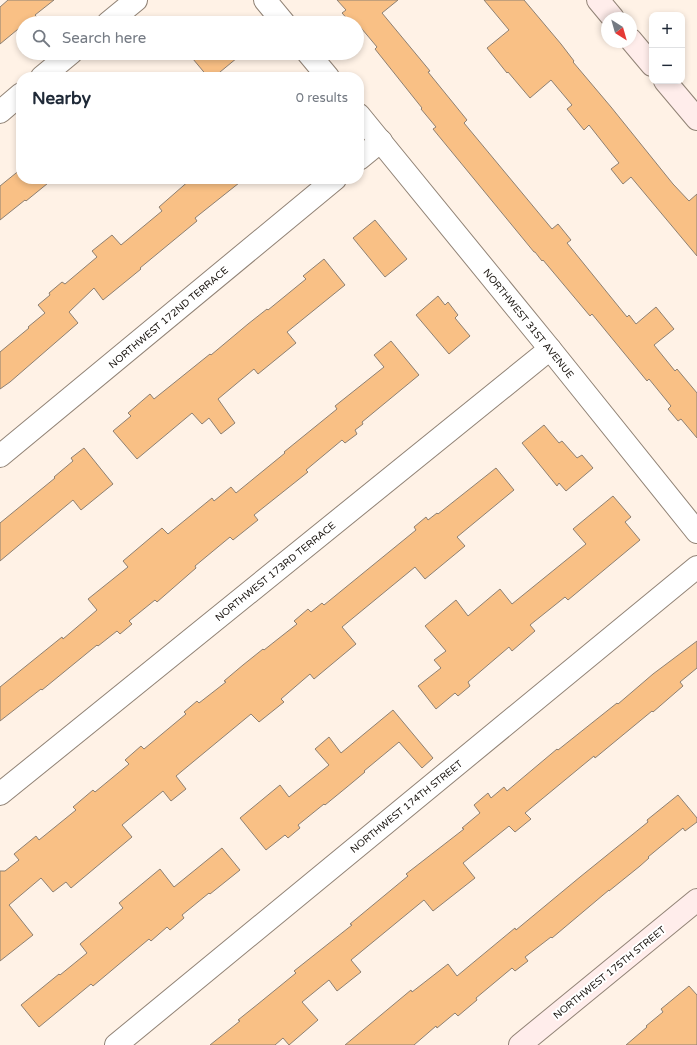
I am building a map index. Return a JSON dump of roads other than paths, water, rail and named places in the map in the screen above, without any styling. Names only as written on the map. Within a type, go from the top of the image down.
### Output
[{"type":"street","points":[[117,16],[136,0]]},
{"type":"street","points":[[265,0],[278,16]]},
{"type":"street","points":[[598,0],[608,12]]},
{"type":"street","points":[[637,47],[649,61]]},
{"type":"street","points":[[48,72],[63,60]]},
{"type":"street","points":[[314,60],[324,72]]},
{"type":"street","points":[[668,84],[697,119]]},
{"type":"street","points":[[0,112],[16,98]]},
{"type":"street","name":"NORTHWEST 31ST AVENUE","points":[[364,121],[697,532]]},
{"type":"street","points":[[364,155],[380,141]]},
{"type":"street","name":"NORTHWEST 172ND TERRACE","points":[[0,456],[329,184]]},
{"type":"street","name":"NORTHWEST 173RD TERRACE","points":[[0,794],[550,349]]},
{"type":"street","name":"NORTHWEST 174TH STREET","points":[[116,1045],[697,567]]},
{"type":"street","name":"NORTHWEST 175TH STREET","points":[[520,1045],[697,900]]}]
